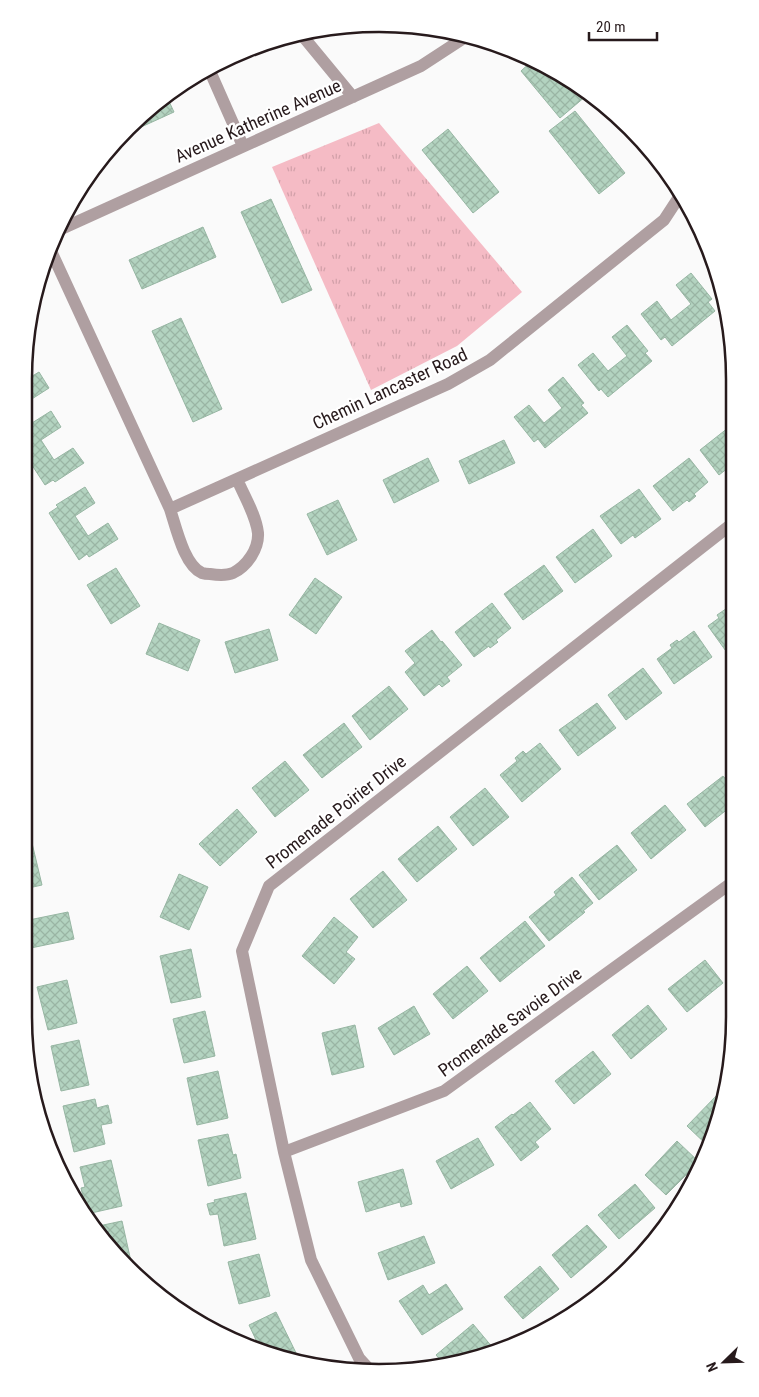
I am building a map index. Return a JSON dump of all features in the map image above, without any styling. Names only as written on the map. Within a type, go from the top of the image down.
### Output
[{"type":"street","points":[[306,40],[353,98]]},
{"type":"street","name":"Avenue Katherine Avenue","points":[[68,226],[421,66],[458,42]]},
{"type":"street","points":[[211,76],[243,146]]},
{"type":"street","name":"Chemin Lancaster Road","points":[[170,510],[448,384],[490,360],[664,220],[677,201]]},
{"type":"street","points":[[55,259],[170,510],[183,549],[191,563],[202,573],[217,576],[233,573],[246,562],[256,548],[258,533],[254,518],[237,480]]},
{"type":"street","name":"Promenade Poirier Drive","points":[[364,1364],[359,1358],[310,1260],[284,1152],[242,951],[269,886],[726,528]]},
{"type":"street","name":"Promenade Savoie Drive","points":[[284,1152],[444,1092],[726,887]]},
{"type":"green space","points":[[379,123],[522,292],[457,346],[371,390],[272,167]]},
{"type":"building","points":[[527,65],[533,68],[583,99],[560,118],[521,71]]},
{"type":"building","points":[[170,103],[174,112],[143,126]]},
{"type":"building","points":[[575,111],[625,173],[599,194],[549,131]]},
{"type":"building","points":[[448,129],[499,192],[473,213],[422,150]]},
{"type":"building","points":[[271,199],[312,290],[282,303],[241,212]]},
{"type":"building","points":[[203,227],[216,257],[142,289],[129,260]]},
{"type":"building","points":[[691,273],[712,299],[708,302],[715,311],[672,346],[665,337],[661,340],[641,314],[657,301],[671,320],[691,304],[676,285]]},
{"type":"building","points":[[181,318],[222,409],[193,422],[152,331]]},
{"type":"building","points":[[627,325],[648,351],[645,353],[652,361],[608,397],[601,389],[599,391],[578,365],[593,353],[608,371],[627,356],[612,337]]},
{"type":"building","points":[[39,372],[49,388],[32,399],[32,380],[32,376]]},
{"type":"building","points":[[563,377],[584,403],[581,405],[588,413],[545,448],[538,439],[534,442],[514,417],[529,405],[544,423],[562,408],[548,390]]},
{"type":"building","points":[[51,411],[61,427],[41,440],[54,460],[73,448],[84,463],[55,482],[53,480],[45,485],[32,465],[32,423]]},
{"type":"building","points":[[726,430],[726,470],[719,475],[700,450]]},
{"type":"building","points":[[504,440],[515,463],[469,484],[459,461]]},
{"type":"building","points":[[428,458],[439,481],[394,503],[383,480]]},
{"type":"building","points":[[689,458],[708,482],[694,494],[696,496],[689,502],[687,500],[673,511],[653,486]]},
{"type":"building","points":[[85,487],[95,503],[75,516],[88,536],[108,523],[118,539],[89,557],[87,554],[79,560],[49,513],[58,507],[56,505]]},
{"type":"building","points":[[639,489],[661,519],[635,538],[633,535],[621,544],[600,516]]},
{"type":"building","points":[[338,500],[357,540],[327,555],[307,514]]},
{"type":"building","points":[[593,529],[612,556],[575,583],[556,557]]},
{"type":"building","points":[[544,565],[563,591],[523,620],[504,594]]},
{"type":"building","points":[[116,568],[140,606],[111,624],[87,585]]},
{"type":"building","points":[[315,578],[342,597],[316,634],[289,615]]},
{"type":"building","points":[[492,603],[511,628],[496,640],[498,642],[474,657],[455,632]]},
{"type":"building","points":[[726,609],[726,651],[708,626],[719,618],[717,615]]},
{"type":"building","points":[[159,623],[200,640],[188,671],[146,654]]},
{"type":"building","points":[[269,629],[278,660],[235,673],[225,642]]},
{"type":"building","points":[[432,630],[462,665],[447,677],[450,681],[442,687],[439,684],[424,696],[405,672],[415,663],[405,651]]},
{"type":"building","points":[[694,631],[712,657],[674,684],[657,659],[672,648],[670,645],[677,640],[679,642]]},
{"type":"building","points":[[643,668],[662,693],[626,720],[608,695]]},
{"type":"building","points":[[389,686],[408,709],[370,740],[352,716]]},
{"type":"building","points":[[597,703],[616,728],[578,756],[559,730]]},
{"type":"building","points":[[344,723],[362,747],[322,778],[303,755]]},
{"type":"building","points":[[540,743],[561,769],[522,802],[500,775],[517,761],[515,758],[523,751],[526,754]]},
{"type":"building","points":[[285,761],[309,790],[275,817],[252,788]]},
{"type":"building","points":[[723,776],[726,780],[726,810],[705,827],[687,804]]},
{"type":"building","points":[[485,788],[509,817],[473,846],[450,817]]},
{"type":"building","points":[[665,805],[686,830],[651,859],[631,833]]},
{"type":"building","points":[[237,809],[257,832],[220,866],[199,844]]},
{"type":"building","points":[[438,826],[457,849],[417,882],[398,859]]},
{"type":"building","points":[[32,843],[42,885],[32,887]]},
{"type":"building","points":[[617,845],[637,870],[599,900],[579,875]]},
{"type":"building","points":[[383,871],[407,900],[373,928],[350,899]]},
{"type":"building","points":[[179,874],[208,887],[189,930],[160,917]]},
{"type":"building","points":[[572,877],[593,903],[583,911],[584,913],[549,941],[529,917],[556,895],[554,892]]},
{"type":"building","points":[[68,912],[74,939],[32,948],[32,919]]},
{"type":"building","points":[[334,917],[358,937],[346,952],[355,959],[334,984],[302,956]]},
{"type":"building","points":[[525,921],[545,946],[500,982],[480,958]]},
{"type":"building","points":[[191,949],[201,997],[171,1003],[160,956]]},
{"type":"building","points":[[705,960],[723,983],[687,1012],[668,989]]},
{"type":"building","points":[[467,966],[488,991],[453,1019],[433,994]]},
{"type":"building","points":[[67,980],[77,1023],[48,1030],[37,987]]},
{"type":"building","points":[[648,1005],[667,1029],[631,1059],[612,1035]]},
{"type":"building","points":[[414,1006],[430,1034],[394,1055],[378,1028]]},
{"type":"building","points":[[205,1011],[215,1056],[184,1063],[173,1019]]},
{"type":"building","points":[[355,1025],[364,1067],[332,1075],[322,1033]]},
{"type":"building","points":[[79,1040],[89,1085],[61,1091],[51,1046]]},
{"type":"building","points":[[593,1051],[611,1074],[574,1104],[555,1081]]},
{"type":"building","points":[[218,1071],[228,1118],[197,1125],[187,1078]]},
{"type":"building","points":[[718,1094],[703,1141],[687,1126]]},
{"type":"building","points":[[95,1099],[97,1108],[108,1105],[112,1123],[101,1125],[105,1144],[74,1152],[63,1106]]},
{"type":"building","points":[[530,1102],[551,1129],[535,1142],[539,1147],[521,1161],[495,1127]]},
{"type":"building","points":[[228,1134],[233,1155],[236,1154],[241,1178],[208,1186],[198,1140]]},
{"type":"building","points":[[478,1138],[494,1165],[451,1189],[436,1161]]},
{"type":"building","points":[[677,1141],[696,1159],[692,1169],[666,1195],[645,1175]]},
{"type":"building","points":[[111,1160],[122,1206],[93,1213],[83,1198],[81,1188],[85,1187],[80,1167]]},
{"type":"building","points":[[403,1169],[412,1204],[401,1207],[400,1202],[366,1212],[358,1182]]},
{"type":"building","points":[[635,1184],[655,1208],[619,1239],[598,1215]]},
{"type":"building","points":[[246,1193],[256,1239],[224,1246],[218,1214],[210,1215],[207,1204],[215,1202],[214,1200]]},
{"type":"building","points":[[122,1221],[130,1259],[104,1229],[102,1225]]},
{"type":"building","points":[[587,1225],[607,1247],[571,1278],[552,1255]]},
{"type":"building","points":[[424,1236],[435,1263],[388,1280],[378,1253]]},
{"type":"building","points":[[259,1254],[270,1296],[239,1304],[228,1262]]},
{"type":"building","points":[[540,1266],[559,1289],[523,1319],[504,1297]]},
{"type":"building","points":[[446,1284],[463,1309],[422,1335],[399,1301],[423,1285],[429,1295]]},
{"type":"building","points":[[276,1312],[297,1355],[257,1342],[249,1325]]},
{"type":"building","points":[[473,1324],[491,1346],[440,1359],[436,1355]]}]
